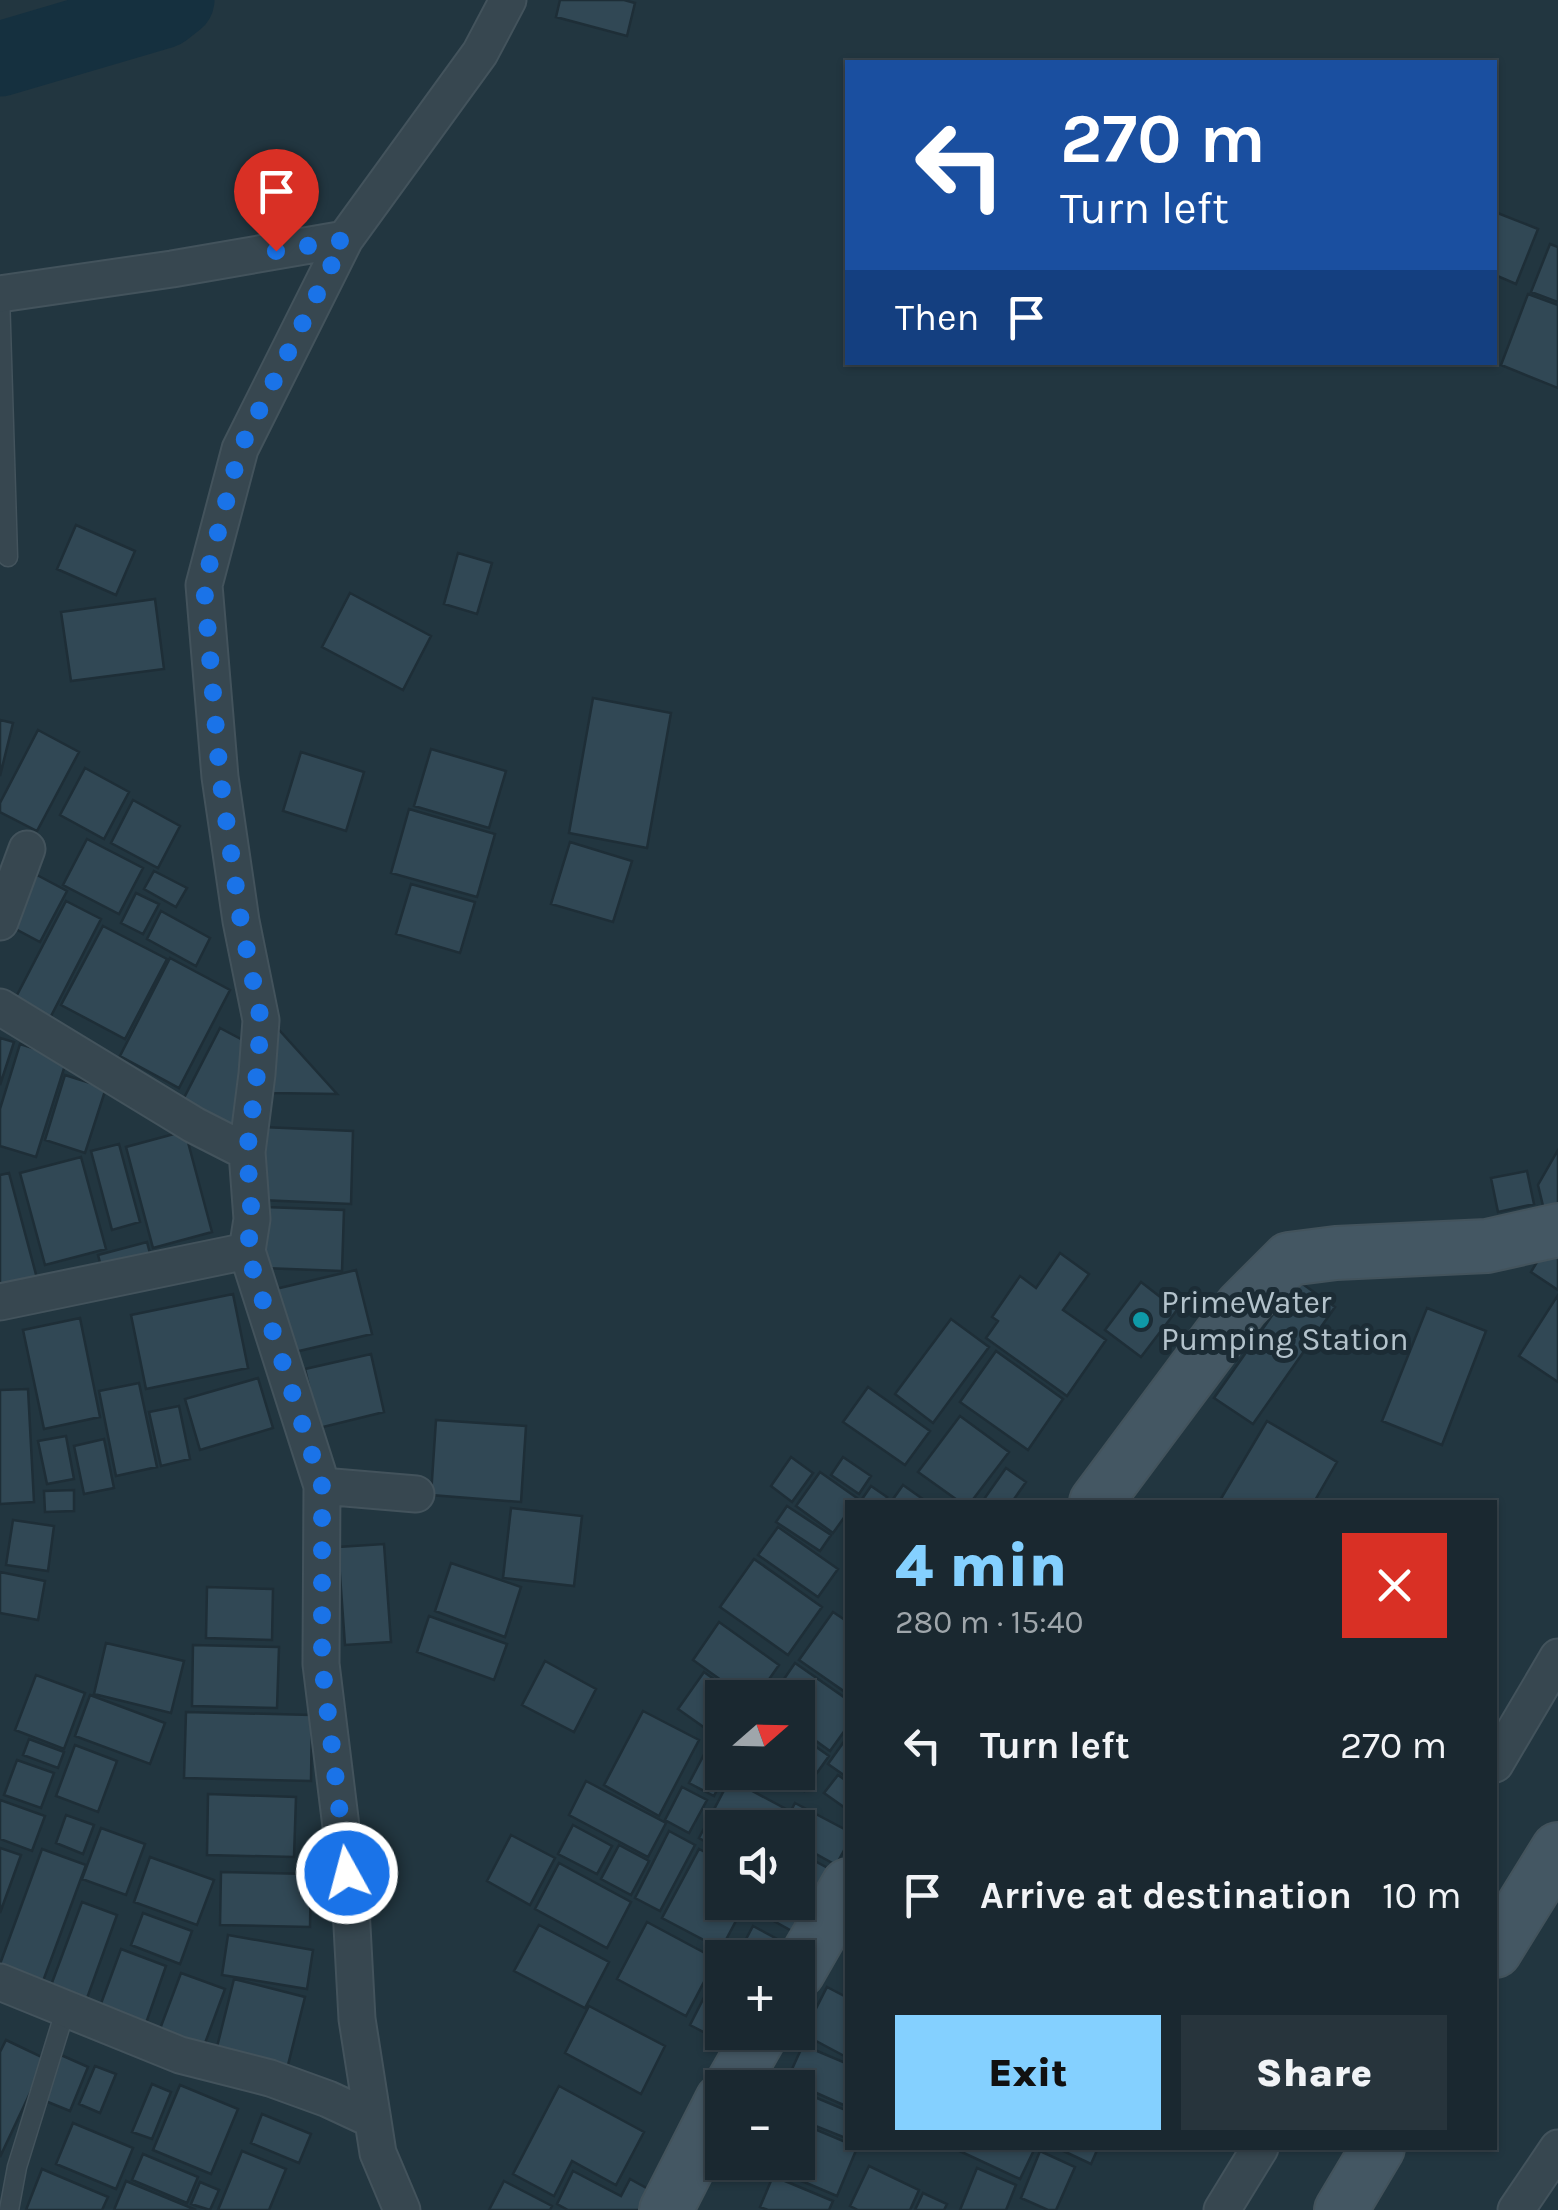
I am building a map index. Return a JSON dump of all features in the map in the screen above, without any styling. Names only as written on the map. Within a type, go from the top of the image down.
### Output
[{"type":"street","points":[[402,2210],[378,2153],[358,2018],[352,1908],[322,1664],[322,1486],[247,1251],[252,1220],[247,1152],[261,1020],[241,922],[220,777],[204,585],[240,449],[344,240],[480,53],[508,0]]},
{"type":"street","points":[[0,294],[344,240]]},
{"type":"street","points":[[0,922],[27,849]]},
{"type":"street","points":[[0,1007],[194,1125],[247,1152]]},
{"type":"street","points":[[1097,1500],[1242,1306],[1289,1259],[1488,1246],[1558,1230]]},
{"type":"street","points":[[0,1302],[247,1251]]},
{"type":"street","points":[[322,1486],[416,1494]]},
{"type":"street","points":[[1497,1761],[1558,1656]]},
{"type":"street","points":[[1497,1947],[1558,1849]]},
{"type":"street","points":[[815,1943],[845,1891]]},
{"type":"street","points":[[0,1982],[180,2056],[270,2078],[371,2119]]},
{"type":"street","points":[[666,2210],[705,2133]]},
{"type":"street","points":[[1516,2210],[1558,2148]]},
{"type":"street","points":[[1222,2210],[1259,2150]]},
{"type":"street","points":[[1341,2210],[1377,2150]]},
{"type":"lane","points":[[0,294],[8,556]]},
{"type":"lane","points":[[9,2210],[18,2167],[66,2008]]},
{"type":"building","points":[[560,0],[635,3],[627,36],[556,17]]},
{"type":"building","points":[[1497,213],[1538,229],[1516,284],[1497,276]]},
{"type":"building","points":[[1550,244],[1558,247],[1558,302],[1531,292]]},
{"type":"building","points":[[1528,294],[1558,305],[1558,388],[1501,365]]},
{"type":"building","points":[[76,525],[135,551],[116,595],[57,569]]},
{"type":"building","points":[[458,553],[492,563],[477,614],[444,604]]},
{"type":"building","points":[[350,593],[431,636],[403,690],[322,647]]},
{"type":"building","points":[[155,599],[164,669],[71,681],[61,612]]},
{"type":"building","points":[[593,698],[671,713],[647,848],[569,833]]},
{"type":"building","points":[[0,720],[13,723],[0,776]]},
{"type":"building","points":[[38,730],[79,752],[37,831],[0,812],[0,803]]},
{"type":"building","points":[[431,749],[506,771],[489,828],[414,806]]},
{"type":"building","points":[[301,752],[364,772],[346,831],[283,811]]},
{"type":"building","points":[[85,768],[129,792],[104,839],[60,815]]},
{"type":"building","points":[[133,800],[180,826],[158,868],[111,843]]},
{"type":"building","points":[[409,809],[495,834],[477,897],[391,873]]},
{"type":"building","points":[[87,839],[143,868],[119,914],[63,885]]},
{"type":"building","points":[[570,842],[632,861],[613,922],[551,904]]},
{"type":"building","points":[[154,871],[187,888],[176,907],[144,889]]},
{"type":"building","points":[[37,875],[67,891],[40,942],[10,926]]},
{"type":"building","points":[[411,884],[475,902],[460,953],[396,934]]},
{"type":"building","points":[[136,893],[159,904],[143,934],[121,923]]},
{"type":"building","points":[[66,901],[101,919],[50,1018],[15,999]]},
{"type":"building","points":[[161,911],[210,938],[196,966],[147,939]]},
{"type":"building","points":[[103,926],[167,959],[125,1039],[61,1005]]},
{"type":"building","points":[[170,958],[230,990],[179,1088],[120,1056]]},
{"type":"building","points":[[271,1021],[337,1094],[271,1093]]},
{"type":"building","points":[[220,1028],[252,1045],[231,1133],[184,1098]]},
{"type":"building","points":[[0,1038],[14,1042],[0,1085]]},
{"type":"building","points":[[20,1044],[67,1059],[36,1157],[0,1146],[0,1109]]},
{"type":"building","points":[[65,1075],[106,1088],[85,1153],[45,1140]]},
{"type":"building","points":[[262,1127],[353,1131],[351,1204],[260,1200]]},
{"type":"building","points":[[185,1131],[212,1232],[153,1248],[126,1147]]},
{"type":"building","points":[[119,1144],[140,1222],[112,1230],[91,1151]]},
{"type":"building","points":[[1558,1150],[1558,1207],[1544,1210],[1538,1185]]},
{"type":"building","points":[[81,1157],[106,1249],[45,1265],[20,1173]]},
{"type":"building","points":[[1527,1171],[1534,1204],[1498,1212],[1491,1178]]},
{"type":"building","points":[[9,1173],[38,1282],[0,1292],[0,1175]]},
{"type":"building","points":[[265,1207],[344,1210],[342,1271],[263,1268]]},
{"type":"building","points":[[147,1242],[153,1265],[104,1278],[98,1255]]},
{"type":"building","points":[[1558,1252],[1558,1290],[1531,1272],[1540,1257]]},
{"type":"building","points":[[1060,1253],[1089,1274],[1063,1310],[1106,1340],[1067,1396],[986,1338],[998,1321],[992,1317],[1020,1276],[1036,1288]]},
{"type":"building","points":[[356,1270],[372,1334],[282,1355],[267,1291]]},
{"type":"building","points":[[1297,1280],[1335,1307],[1253,1424],[1214,1398]]},
{"type":"building","name":"PrimeWater Pumping Station","points":[[1141,1282],[1177,1310],[1141,1357],[1105,1330]]},
{"type":"building","points":[[233,1294],[248,1368],[146,1389],[131,1315]]},
{"type":"building","points":[[1558,1295],[1558,1382],[1519,1356]]},
{"type":"building","points":[[1427,1308],[1486,1331],[1442,1445],[1382,1421]]},
{"type":"building","points":[[80,1318],[100,1417],[44,1429],[23,1330]]},
{"type":"building","points":[[951,1319],[989,1347],[933,1423],[895,1394]]},
{"type":"building","points":[[996,1351],[1063,1399],[1028,1450],[960,1402]]},
{"type":"building","points":[[371,1354],[384,1412],[319,1428],[305,1369]]},
{"type":"building","points":[[258,1378],[273,1428],[200,1450],[185,1399]]},
{"type":"building","points":[[139,1383],[157,1467],[116,1476],[99,1391]]},
{"type":"building","points":[[868,1387],[930,1431],[905,1465],[843,1422]]},
{"type":"building","points":[[28,1389],[34,1502],[0,1504],[0,1390]]},
{"type":"building","points":[[179,1406],[190,1459],[161,1466],[149,1412]]},
{"type":"building","points":[[960,1416],[1009,1452],[973,1500],[957,1500],[918,1472]]},
{"type":"building","points":[[436,1420],[526,1426],[521,1502],[431,1495]]},
{"type":"building","points":[[1267,1421],[1337,1462],[1315,1500],[1220,1500]]},
{"type":"building","points":[[66,1436],[74,1479],[47,1484],[38,1441]]},
{"type":"building","points":[[104,1439],[114,1488],[84,1494],[74,1446]]},
{"type":"building","points":[[791,1457],[813,1473],[792,1502],[771,1486]]},
{"type":"building","points":[[843,1457],[871,1476],[859,1494],[831,1475]]},
{"type":"building","points":[[1006,1468],[1026,1482],[1013,1500],[983,1500]]},
{"type":"building","points":[[820,1472],[857,1498],[845,1500],[845,1516],[833,1533],[796,1506]]},
{"type":"building","points":[[903,1485],[924,1500],[892,1500]]},
{"type":"building","points":[[871,1486],[887,1497],[885,1500],[861,1500]]},
{"type":"building","points":[[74,1490],[74,1511],[45,1512],[44,1491]]},
{"type":"building","points":[[787,1506],[831,1535],[820,1551],[776,1522]]},
{"type":"building","points":[[511,1508],[582,1516],[574,1586],[503,1578]]},
{"type":"building","points":[[13,1520],[54,1526],[48,1571],[6,1565]]},
{"type":"building","points":[[778,1527],[838,1569],[818,1597],[758,1555]]},
{"type":"building","points":[[384,1544],[391,1642],[345,1645],[338,1547]]},
{"type":"building","points":[[754,1559],[822,1607],[788,1655],[720,1607]]},
{"type":"building","points":[[451,1563],[521,1587],[505,1637],[435,1611]]},
{"type":"building","points":[[0,1572],[45,1581],[38,1620],[0,1613]]},
{"type":"building","points":[[207,1587],[273,1589],[272,1640],[206,1638]]},
{"type":"building","points":[[833,1612],[845,1620],[845,1692],[799,1660]]},
{"type":"building","points":[[429,1616],[507,1644],[494,1680],[417,1652]]},
{"type":"building","points":[[719,1622],[779,1665],[769,1680],[721,1680],[693,1660]]},
{"type":"building","points":[[106,1643],[184,1661],[171,1713],[94,1694]]},
{"type":"building","points":[[193,1645],[279,1647],[277,1708],[192,1706]]},
{"type":"building","points":[[545,1661],[596,1689],[574,1732],[522,1705]]},
{"type":"building","points":[[795,1663],[845,1698],[845,1730],[830,1751],[815,1740],[815,1680],[783,1680]]},
{"type":"building","points":[[704,1672],[715,1680],[705,1680],[705,1728],[678,1709]]},
{"type":"building","points":[[36,1675],[85,1693],[64,1749],[15,1730]]},
{"type":"building","points":[[90,1695],[165,1723],[150,1764],[75,1736]]},
{"type":"building","points":[[643,1711],[699,1740],[659,1816],[604,1785]]},
{"type":"building","points":[[186,1712],[312,1715],[311,1781],[184,1778]]},
{"type":"building","points":[[29,1739],[64,1752],[58,1768],[23,1755]]},
{"type":"building","points":[[845,1740],[845,1776],[828,1764]]},
{"type":"building","points":[[75,1745],[117,1761],[98,1812],[56,1796]]},
{"type":"building","points":[[815,1746],[829,1756],[815,1776]]},
{"type":"building","points":[[705,1753],[705,1790],[717,1790],[714,1796],[689,1783]]},
{"type":"building","points":[[17,1760],[54,1773],[41,1808],[4,1795]]},
{"type":"building","points":[[838,1775],[845,1780],[845,1808],[824,1793]]},
{"type":"building","points":[[586,1781],[666,1823],[648,1857],[569,1815]]},
{"type":"building","points":[[682,1787],[707,1800],[689,1833],[665,1820]]},
{"type":"building","points":[[724,1790],[751,1790],[786,1809],[785,1810],[714,1810]]},
{"type":"building","points":[[208,1794],[296,1797],[294,1857],[207,1855]]},
{"type":"building","points":[[0,1800],[45,1816],[32,1851],[0,1839]]},
{"type":"building","points":[[815,1814],[845,1829],[845,1848],[836,1865],[815,1853]]},
{"type":"building","points":[[66,1815],[94,1825],[83,1854],[56,1843]]},
{"type":"building","points":[[573,1825],[612,1846],[597,1874],[558,1854]]},
{"type":"building","points":[[101,1828],[145,1844],[126,1895],[82,1879]]},
{"type":"building","points":[[669,1831],[695,1845],[660,1911],[635,1898]]},
{"type":"building","points":[[511,1835],[555,1858],[530,1905],[487,1881]]},
{"type":"building","points":[[619,1845],[649,1861],[631,1895],[601,1879]]},
{"type":"building","points":[[0,1848],[21,1855],[0,1913]]},
{"type":"building","points":[[42,1849],[86,1865],[39,1992],[0,1977],[0,1964]]},
{"type":"building","points":[[699,1849],[705,1852],[705,1920],[736,1920],[726,1940],[705,1941],[662,1918]]},
{"type":"building","points":[[150,1857],[214,1880],[197,1925],[134,1902]]},
{"type":"building","points":[[815,1861],[837,1873],[815,1914]]},
{"type":"building","points":[[559,1863],[631,1902],[607,1948],[535,1909]]},
{"type":"building","points":[[221,1872],[311,1874],[310,1927],[220,1925]]},
{"type":"building","points":[[82,1902],[117,1915],[86,2001],[50,1988]]},
{"type":"building","points":[[143,1913],[192,1931],[180,1964],[131,1945]]},
{"type":"building","points":[[772,1920],[812,1920],[803,1937]]},
{"type":"building","points":[[647,1922],[705,1953],[705,1980],[686,2016],[617,1979]]},
{"type":"building","points":[[539,1925],[609,1962],[585,2008],[514,1971]]},
{"type":"building","points":[[753,1926],[779,1940],[746,1940]]},
{"type":"building","points":[[228,1935],[313,1950],[307,1989],[222,1975]]},
{"type":"building","points":[[121,1949],[166,1966],[145,2026],[99,2009]]},
{"type":"building","points":[[181,1973],[225,1989],[201,2054],[157,2037]]},
{"type":"building","points":[[234,1979],[305,1997],[285,2077],[214,2059]]},
{"type":"building","points":[[827,1987],[845,1996],[845,2056],[815,2040],[815,2010]]},
{"type":"building","points":[[705,1996],[705,2033],[690,2025]]},
{"type":"building","points":[[589,2006],[665,2046],[641,2094],[565,2053]]},
{"type":"building","points":[[6,2040],[46,2059],[0,2157],[0,2052]]},
{"type":"building","points":[[801,2050],[815,2050],[845,2063],[845,2106],[815,2092],[815,2070],[792,2070]]},
{"type":"building","points":[[61,2055],[88,2067],[70,2111],[43,2100]]},
{"type":"building","points":[[95,2066],[116,2074],[100,2113],[79,2104]]},
{"type":"building","points":[[152,2084],[171,2092],[152,2139],[132,2132]]},
{"type":"building","points":[[180,2085],[238,2109],[211,2174],[153,2150]]},
{"type":"building","points":[[559,2086],[644,2132],[616,2185],[572,2161],[554,2196],[513,2174]]},
{"type":"building","points":[[815,2097],[845,2110],[845,2138],[815,2126]]},
{"type":"building","points":[[262,2114],[311,2134],[299,2163],[251,2143]]},
{"type":"building","points":[[73,2123],[133,2148],[116,2189],[56,2164]]},
{"type":"building","points":[[815,2129],[845,2142],[845,2150],[856,2150],[837,2196],[799,2180],[815,2180]]},
{"type":"building","points":[[957,2150],[1034,2150],[1020,2179]]},
{"type":"building","points":[[1061,2150],[1097,2150],[1091,2164]]},
{"type":"building","points":[[242,2151],[286,2169],[269,2210],[218,2210]]},
{"type":"building","points":[[1040,2151],[1075,2167],[1056,2210],[1021,2198]]},
{"type":"building","points":[[143,2154],[198,2177],[187,2203],[132,2180]]},
{"type":"building","points":[[869,2166],[919,2190],[910,2210],[858,2210],[850,2206]]},
{"type":"building","points":[[977,2168],[1016,2185],[1006,2210],[960,2210]]},
{"type":"building","points":[[42,2169],[108,2197],[102,2210],[26,2210]]},
{"type":"building","points":[[573,2171],[621,2196],[630,2179],[659,2195],[651,2210],[568,2210],[557,2204]]},
{"type":"building","points":[[771,2180],[783,2180],[833,2201],[829,2210],[760,2207]]},
{"type":"building","points":[[126,2181],[196,2210],[114,2210]]},
{"type":"building","points":[[504,2181],[552,2206],[550,2210],[489,2210]]},
{"type":"building","points":[[200,2182],[219,2190],[210,2210],[191,2204]]},
{"type":"building","points":[[923,2193],[947,2204],[944,2210],[915,2210]]},
{"type":"waterway","points":[[0,59],[163,11],[177,0]]},
{"type":"place","name":"PrimeWater Pumping Station","points":[[1141,1320]]},
{"type":"route","points":[[276,251],[344,240],[240,449],[204,585],[226,823],[261,1020],[247,1152],[252,1220],[247,1251],[322,1486],[322,1664],[347,1873]]}]
